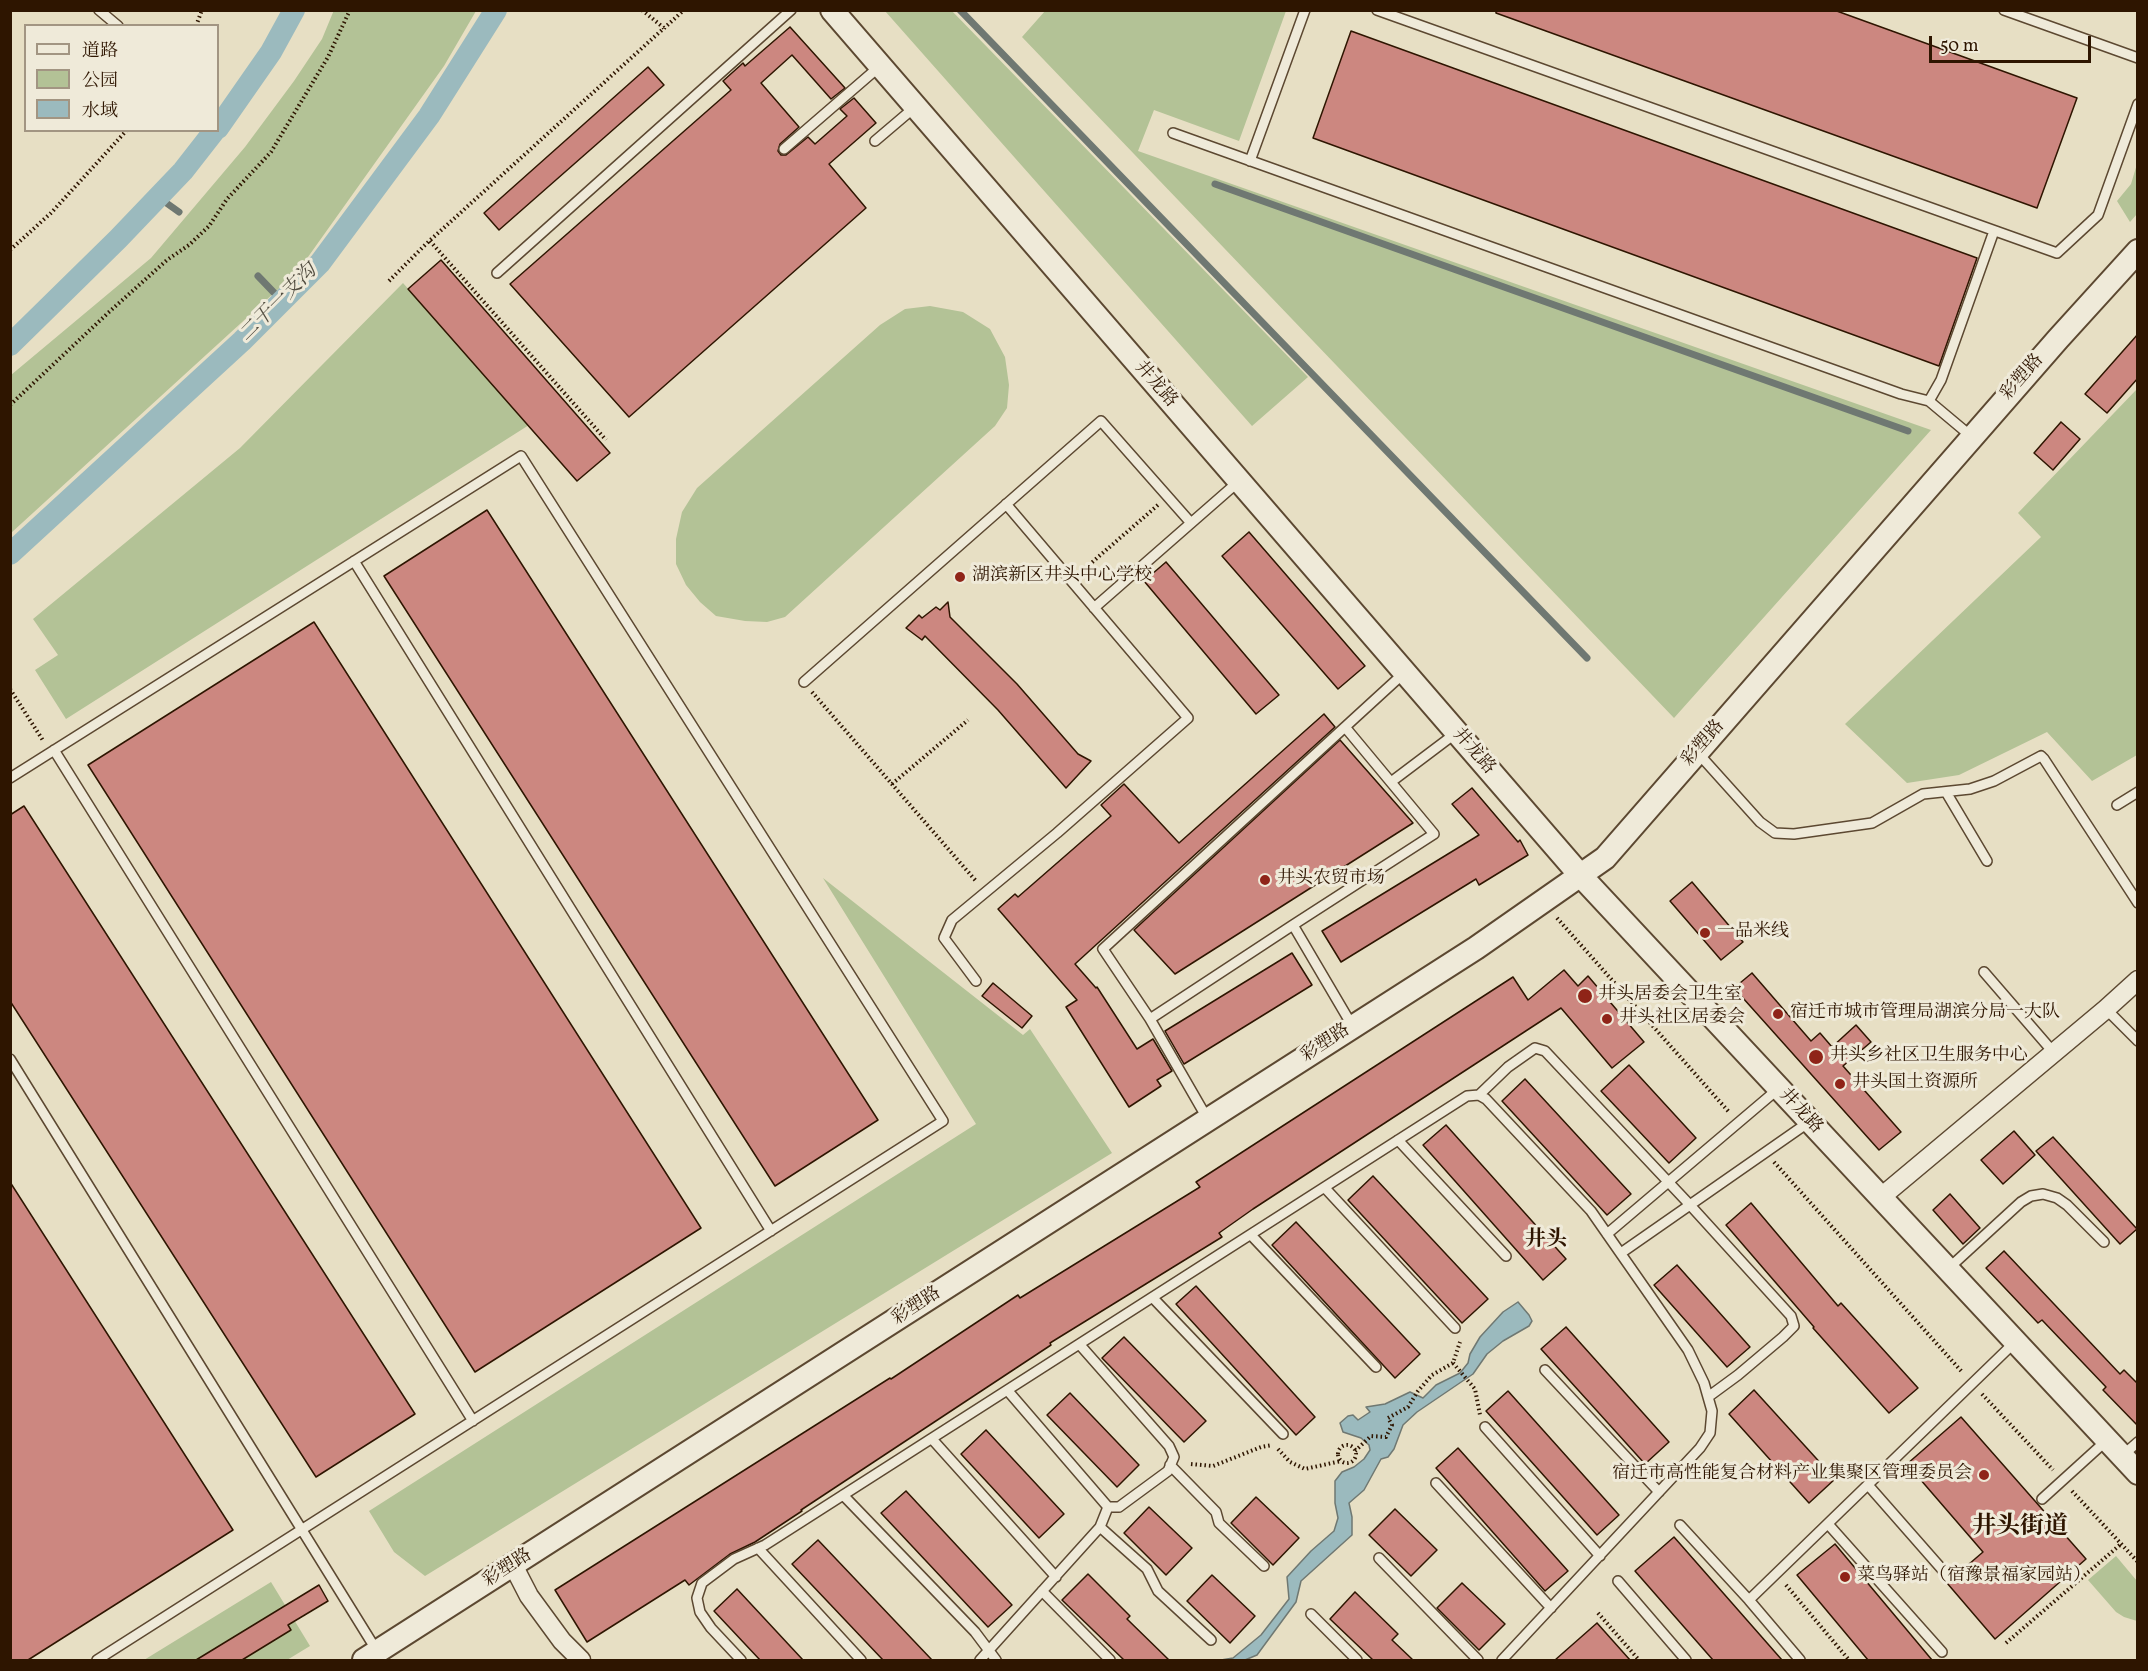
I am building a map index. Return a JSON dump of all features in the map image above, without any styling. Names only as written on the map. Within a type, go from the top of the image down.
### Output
[{"type":"street","name":"井龙路","points":[[832,10],[1580,876],[2015,1342],[2122,1446],[2138,1473]]},
{"type":"street","name":"彩塑路","points":[[375,1658],[513,1565],[1476,948],[1605,858],[1972,436],[2138,251]]},
{"type":"street","points":[[1880,1198],[2138,980]]},
{"type":"street","points":[[513,1565],[529,1596],[562,1641],[581,1660]]},
{"type":"lane","points":[[99,10],[116,24]]},
{"type":"lane","points":[[497,273],[791,10]]},
{"type":"lane","points":[[1250,161],[1305,10]]},
{"type":"lane","points":[[1377,10],[2058,253],[2098,215],[2138,104]]},
{"type":"lane","points":[[2004,10],[2138,58]]},
{"type":"lane","points":[[784,149],[880,66]]},
{"type":"lane","points":[[875,141],[915,107]]},
{"type":"lane","points":[[1173,133],[1901,394],[1929,401],[1972,436]]},
{"type":"lane","points":[[1929,401],[1941,380],[1994,231]]},
{"type":"lane","points":[[804,682],[1101,421],[1191,523]]},
{"type":"lane","points":[[10,778],[521,456],[943,1121],[97,1660]]},
{"type":"lane","points":[[1094,608],[1238,482]]},
{"type":"lane","points":[[976,981],[944,938],[952,920],[1057,833],[1188,718],[1006,504]]},
{"type":"lane","points":[[354,561],[771,1231]]},
{"type":"lane","points":[[1208,1120],[1150,1019],[1103,949],[1404,673]]},
{"type":"lane","points":[[1150,1019],[1434,834],[1345,727]]},
{"type":"lane","points":[[1391,782],[1456,733]]},
{"type":"lane","points":[[52,751],[473,1421]]},
{"type":"lane","points":[[1697,752],[1760,822],[1775,833],[1794,834],[1872,823],[1923,794],[1970,789],[1994,782],[2040,756],[2138,903]]},
{"type":"lane","points":[[1946,792],[1987,861]]},
{"type":"lane","points":[[2117,805],[2138,792]]},
{"type":"lane","points":[[1293,925],[1353,1027]]},
{"type":"lane","points":[[1984,972],[2054,1053]]},
{"type":"lane","points":[[2106,1009],[2138,1041]]},
{"type":"lane","points":[[1479,1095],[1508,1067],[1535,1048],[1545,1051],[1791,1316],[1794,1326],[1738,1375],[1708,1397]]},
{"type":"lane","points":[[10,1059],[302,1530],[375,1658]]},
{"type":"lane","points":[[1607,1234],[1778,1089]]},
{"type":"lane","points":[[741,1660],[711,1628],[700,1612],[697,1598],[702,1583],[734,1559],[759,1548],[1008,1391],[1467,1096],[1479,1095],[1486,1098],[1591,1211],[1688,1350],[1704,1383],[1712,1411],[1710,1433],[1700,1448],[1502,1660]]},
{"type":"lane","points":[[1621,1253],[1809,1122]]},
{"type":"lane","points":[[1398,1140],[1506,1256]]},
{"type":"lane","points":[[1325,1188],[1455,1328]]},
{"type":"lane","points":[[1947,1270],[2021,1202],[2031,1196],[2043,1194],[2057,1198],[2104,1242]]},
{"type":"lane","points":[[1251,1235],[1376,1367]]},
{"type":"lane","points":[[1153,1298],[1283,1434]]},
{"type":"lane","points":[[1749,1600],[2015,1342]]},
{"type":"lane","points":[[1080,1345],[1169,1446],[1172,1461],[1216,1512],[1219,1522],[1264,1566]]},
{"type":"lane","points":[[1545,1370],[1659,1492]]},
{"type":"lane","points":[[1008,1391],[1108,1507]]},
{"type":"lane","points":[[1485,1427],[1600,1556]]},
{"type":"lane","points":[[932,1439],[1056,1577]]},
{"type":"lane","points":[[2042,1499],[2062,1480],[2122,1446]]},
{"type":"lane","points":[[1108,1507],[1119,1506],[1168,1471],[1172,1461]]},
{"type":"lane","points":[[1436,1483],[1551,1608]]},
{"type":"lane","points":[[1868,1485],[1947,1575]]},
{"type":"lane","points":[[843,1495],[975,1632],[996,1660]]},
{"type":"lane","points":[[980,1660],[1100,1527],[1108,1507]]},
{"type":"lane","points":[[1828,1524],[1942,1652]]},
{"type":"lane","points":[[1680,1525],[1800,1660]]},
{"type":"lane","points":[[1100,1527],[1147,1569],[1158,1592],[1211,1640]]},
{"type":"lane","points":[[759,1548],[861,1660]]},
{"type":"lane","points":[[1379,1558],[1478,1660]]},
{"type":"lane","points":[[1618,1581],[1686,1660]]},
{"type":"lane","points":[[1042,1591],[1110,1660]]},
{"type":"lane","points":[[1311,1614],[1357,1660]]},
{"type":"path","points":[[10,405],[167,260],[189,245],[209,226],[227,199],[271,152],[328,57],[350,10]]},
{"type":"path","points":[[642,10],[664,28]]},
{"type":"path","points":[[389,281],[684,10]]},
{"type":"path","points":[[10,250],[51,213],[125,132]]},
{"type":"path","points":[[430,241],[606,440]]},
{"type":"path","points":[[1071,581],[1168,497]]},
{"type":"path","points":[[804,682],[986,892]]},
{"type":"path","points":[[10,689],[52,751]]},
{"type":"path","points":[[892,784],[968,720]]},
{"type":"path","points":[[1542,902],[1739,1122]]},
{"type":"path","points":[[1766,1152],[1972,1383],[2138,1562]]},
{"type":"path","points":[[1172,1461],[1194,1466],[1213,1466],[1261,1447],[1275,1445],[1290,1462],[1305,1469],[1341,1461],[1346,1463],[1352,1461],[1355,1452],[1371,1436],[1386,1437],[1392,1425],[1388,1418],[1407,1407],[1432,1375],[1453,1363],[1458,1353],[1460,1339],[1455,1328]]},
{"type":"path","points":[[1453,1363],[1475,1389],[1479,1414],[1485,1427]]},
{"type":"path","points":[[1341,1461],[1338,1453],[1341,1448],[1349,1446],[1355,1452]]},
{"type":"path","points":[[2006,1643],[2121,1544]]},
{"type":"path","points":[[1776,1574],[1849,1660]]},
{"type":"path","points":[[1598,1613],[1639,1660]]},
{"type":"green space","points":[[334,10],[476,11],[444,66],[298,271],[11,533],[11,375],[151,258],[245,147],[294,81],[322,39]]},
{"type":"green space","points":[[885,11],[952,11],[1308,377],[1252,426]]},
{"type":"green space","points":[[1045,11],[1286,11],[1239,141],[1154,110],[1138,151],[1931,430],[1674,718],[1022,37]]},
{"type":"green space","points":[[2137,164],[2137,214],[2130,222],[2117,201],[2131,184]]},
{"type":"green space","points":[[403,283],[529,425],[66,719],[35,670],[58,655],[33,619],[240,448]]},
{"type":"green space","points":[[930,306],[963,312],[990,329],[1005,357],[1009,385],[1007,408],[995,426],[785,617],[767,622],[716,616],[686,585],[676,564],[676,539],[682,512],[697,488],[880,325],[905,309]]},
{"type":"green space","points":[[2137,389],[2137,755],[2092,781],[2047,732],[1959,775],[1907,783],[1845,724],[2041,537],[2018,513]]},
{"type":"green space","points":[[823,878],[1023,1035],[1030,1029],[1112,1153],[425,1576],[394,1552],[369,1511],[976,1124]]},
{"type":"green space","points":[[2116,1556],[2137,1581],[2137,1621],[2116,1612],[2088,1580]]},
{"type":"green space","points":[[271,1582],[310,1646],[287,1660],[144,1660]]},
{"type":"water","points":[[1518,1302],[1532,1321],[1529,1326],[1503,1341],[1487,1354],[1473,1374],[1417,1412],[1403,1425],[1394,1449],[1388,1457],[1381,1459],[1364,1490],[1349,1503],[1352,1535],[1301,1581],[1296,1602],[1257,1655],[1245,1660],[1221,1660],[1233,1658],[1261,1635],[1289,1599],[1287,1577],[1334,1531],[1338,1518],[1335,1481],[1342,1472],[1354,1467],[1364,1459],[1370,1450],[1369,1445],[1361,1438],[1343,1432],[1340,1423],[1353,1415],[1358,1420],[1370,1412],[1366,1407],[1385,1404],[1410,1392],[1423,1398],[1436,1385],[1460,1373],[1468,1363],[1470,1354],[1480,1337],[1503,1312]]},
{"type":"building","points":[[1496,10],[1834,10],[2077,98],[2037,208],[1496,13]]},
{"type":"building","points":[[790,27],[845,88],[831,99],[792,55],[761,83],[799,127],[780,144],[778,151],[781,155],[786,155],[808,137],[815,144],[847,116],[840,109],[854,98],[876,123],[829,164],[866,208],[629,417],[510,284],[731,90],[723,81],[743,63],[745,66]]},
{"type":"building","points":[[1351,31],[1977,258],[1939,366],[1313,138]]},
{"type":"building","points":[[648,67],[664,85],[499,230],[484,213]]},
{"type":"building","points":[[441,260],[610,453],[577,481],[408,289]]},
{"type":"building","points":[[2138,334],[2138,378],[2107,413],[2085,394]]},
{"type":"building","points":[[2061,422],[2080,439],[2053,470],[2034,453]]},
{"type":"building","points":[[487,510],[878,1120],[775,1186],[384,576]]},
{"type":"building","points":[[1249,532],[1365,666],[1338,689],[1222,556]]},
{"type":"building","points":[[1166,562],[1279,695],[1256,714],[1144,581]]},
{"type":"building","points":[[948,602],[950,617],[1017,684],[1078,754],[1091,761],[1066,788],[998,710],[925,636],[922,640],[906,628],[919,615],[922,618],[936,607],[940,610]]},
{"type":"building","points":[[314,622],[701,1228],[475,1372],[88,765]]},
{"type":"building","points":[[1324,714],[1335,727],[1075,964],[1097,987],[1137,1049],[1153,1039],[1172,1071],[1157,1080],[1161,1086],[1129,1107],[1066,1007],[1077,1000],[998,909],[1015,894],[1018,897],[1111,816],[1101,805],[1124,784],[1179,843]]},
{"type":"building","name":"井头农贸市场","points":[[1340,740],[1413,823],[1175,974],[1134,930]]},
{"type":"building","points":[[1472,788],[1518,842],[1520,840],[1528,855],[1479,885],[1476,879],[1341,962],[1322,931],[1479,835],[1452,804]]},
{"type":"building","points":[[24,806],[415,1414],[316,1477],[10,1001],[10,815]]},
{"type":"building","points":[[1692,882],[1743,942],[1721,960],[1670,901]]},
{"type":"building","points":[[1292,953],[1312,985],[1184,1064],[1165,1031]]},
{"type":"building","points":[[1564,970],[1578,986],[1588,976],[1644,1042],[1612,1068],[1561,1008],[1253,1209],[1219,1233],[1222,1237],[1050,1343],[1051,1345],[755,1542],[730,1554],[689,1585],[685,1580],[587,1642],[555,1590],[891,1379],[1018,1295],[1020,1298],[1200,1187],[1196,1182],[1513,977],[1528,1000]]},
{"type":"building","points":[[1752,973],[1811,1041],[1820,1033],[1832,1047],[1856,1025],[1871,1042],[1843,1066],[1901,1132],[1879,1150],[1734,988]]},
{"type":"building","points":[[993,983],[1032,1016],[1022,1028],[982,996]]},
{"type":"building","points":[[1629,1065],[1696,1138],[1669,1163],[1601,1091]]},
{"type":"building","points":[[1525,1079],[1631,1194],[1607,1215],[1502,1101]]},
{"type":"building","points":[[1446,1125],[1566,1259],[1543,1280],[1423,1145]]},
{"type":"building","points":[[2014,1131],[2035,1155],[2003,1184],[1981,1160]]},
{"type":"building","points":[[2053,1137],[2137,1229],[2120,1244],[2036,1151]]},
{"type":"building","points":[[1373,1176],[1488,1299],[1462,1323],[1348,1200]]},
{"type":"building","points":[[10,1182],[233,1530],[28,1660],[10,1660]]},
{"type":"building","points":[[1950,1194],[1980,1228],[1963,1244],[1933,1210]]},
{"type":"building","points":[[1751,1203],[1838,1306],[1841,1303],[1918,1388],[1889,1413],[1726,1225]]},
{"type":"building","points":[[1296,1222],[1420,1354],[1395,1378],[1272,1245]]},
{"type":"building","points":[[2004,1251],[2120,1374],[2124,1370],[2138,1384],[2138,1426],[2103,1390],[2106,1387],[2042,1320],[2038,1323],[1986,1268]]},
{"type":"building","points":[[1677,1265],[1750,1347],[1727,1367],[1654,1285]]},
{"type":"building","points":[[1196,1286],[1315,1417],[1296,1435],[1176,1304]]},
{"type":"building","points":[[1566,1327],[1669,1442],[1645,1464],[1541,1349]]},
{"type":"building","points":[[1124,1337],[1206,1421],[1184,1442],[1102,1358]]},
{"type":"building","points":[[1754,1390],[1835,1479],[1809,1503],[1729,1414]]},
{"type":"building","points":[[1508,1391],[1619,1515],[1597,1535],[1486,1411]]},
{"type":"building","points":[[1070,1393],[1139,1465],[1117,1487],[1047,1415]]},
{"type":"building","points":[[1961,1417],[2086,1559],[1995,1639],[1947,1583],[1983,1552],[1907,1464]]},
{"type":"building","points":[[986,1430],[1064,1514],[1039,1538],[961,1454]]},
{"type":"building","points":[[1458,1448],[1568,1571],[1545,1591],[1436,1468]]},
{"type":"building","points":[[906,1491],[1012,1605],[988,1627],[881,1513]]},
{"type":"building","points":[[1256,1497],[1299,1538],[1273,1565],[1231,1523]]},
{"type":"building","points":[[1149,1507],[1192,1548],[1166,1575],[1124,1533]]},
{"type":"building","points":[[1395,1509],[1437,1550],[1411,1576],[1369,1535]]},
{"type":"building","points":[[1674,1537],[1782,1660],[1713,1660],[1635,1571]]},
{"type":"building","points":[[818,1540],[932,1660],[883,1660],[792,1564]]},
{"type":"building","points":[[1835,1544],[1932,1660],[1868,1660],[1797,1575]]},
{"type":"building","points":[[1088,1574],[1130,1616],[1127,1619],[1169,1660],[1124,1660],[1062,1600]]},
{"type":"building","points":[[1212,1575],[1255,1616],[1230,1643],[1187,1601]]},
{"type":"building","points":[[1462,1583],[1505,1624],[1479,1650],[1437,1608]]},
{"type":"building","points":[[319,1585],[328,1601],[288,1625],[291,1630],[242,1660],[196,1660]]},
{"type":"building","points":[[737,1589],[803,1660],[760,1660],[714,1611]]},
{"type":"building","points":[[1355,1592],[1398,1634],[1392,1640],[1413,1660],[1373,1660],[1330,1619]]},
{"type":"building","points":[[1597,1623],[1630,1660],[1555,1660]]},
{"type":"waterway","points":[[219,127],[271,52],[294,10]]},
{"type":"waterway","name":"二干一支沟","points":[[10,554],[242,341],[320,263],[429,116],[496,10]]},
{"type":"waterway","points":[[960,10],[1587,658]]},
{"type":"waterway","points":[[10,345],[118,239],[183,171],[213,132]]},
{"type":"waterway","points":[[1215,184],[1908,431]]},
{"type":"waterway","points":[[158,197],[179,212]]},
{"type":"waterway","points":[[258,276],[282,301]]},
{"type":"place","name":"湖滨新区井头中心学校","points":[[960,577]]},
{"type":"place","name":"井头农贸市场","points":[[1265,880]]},
{"type":"place","name":"一品米线","points":[[1705,933]]},
{"type":"place","name":"井头居委会卫生室","points":[[1585,996]]},
{"type":"place","name":"宿迁市城市管理局湖滨分局一大队","points":[[1778,1014]]},
{"type":"place","name":"井头社区居委会","points":[[1607,1019]]},
{"type":"place","name":"井头乡社区卫生服务中心","points":[[1816,1057]]},
{"type":"place","name":"井头国土资源所","points":[[1840,1084]]},
{"type":"place","name":"宿迁市高性能复合材料产业集聚区管理委员会","points":[[1984,1475]]},
{"type":"place","name":"菜鸟驿站（宿豫景福家园站）","points":[[1845,1577]]},
{"type":"district","name":"井头","points":[[1546,1241]]},
{"type":"district","name":"井头街道","points":[[2020,1529]]}]
